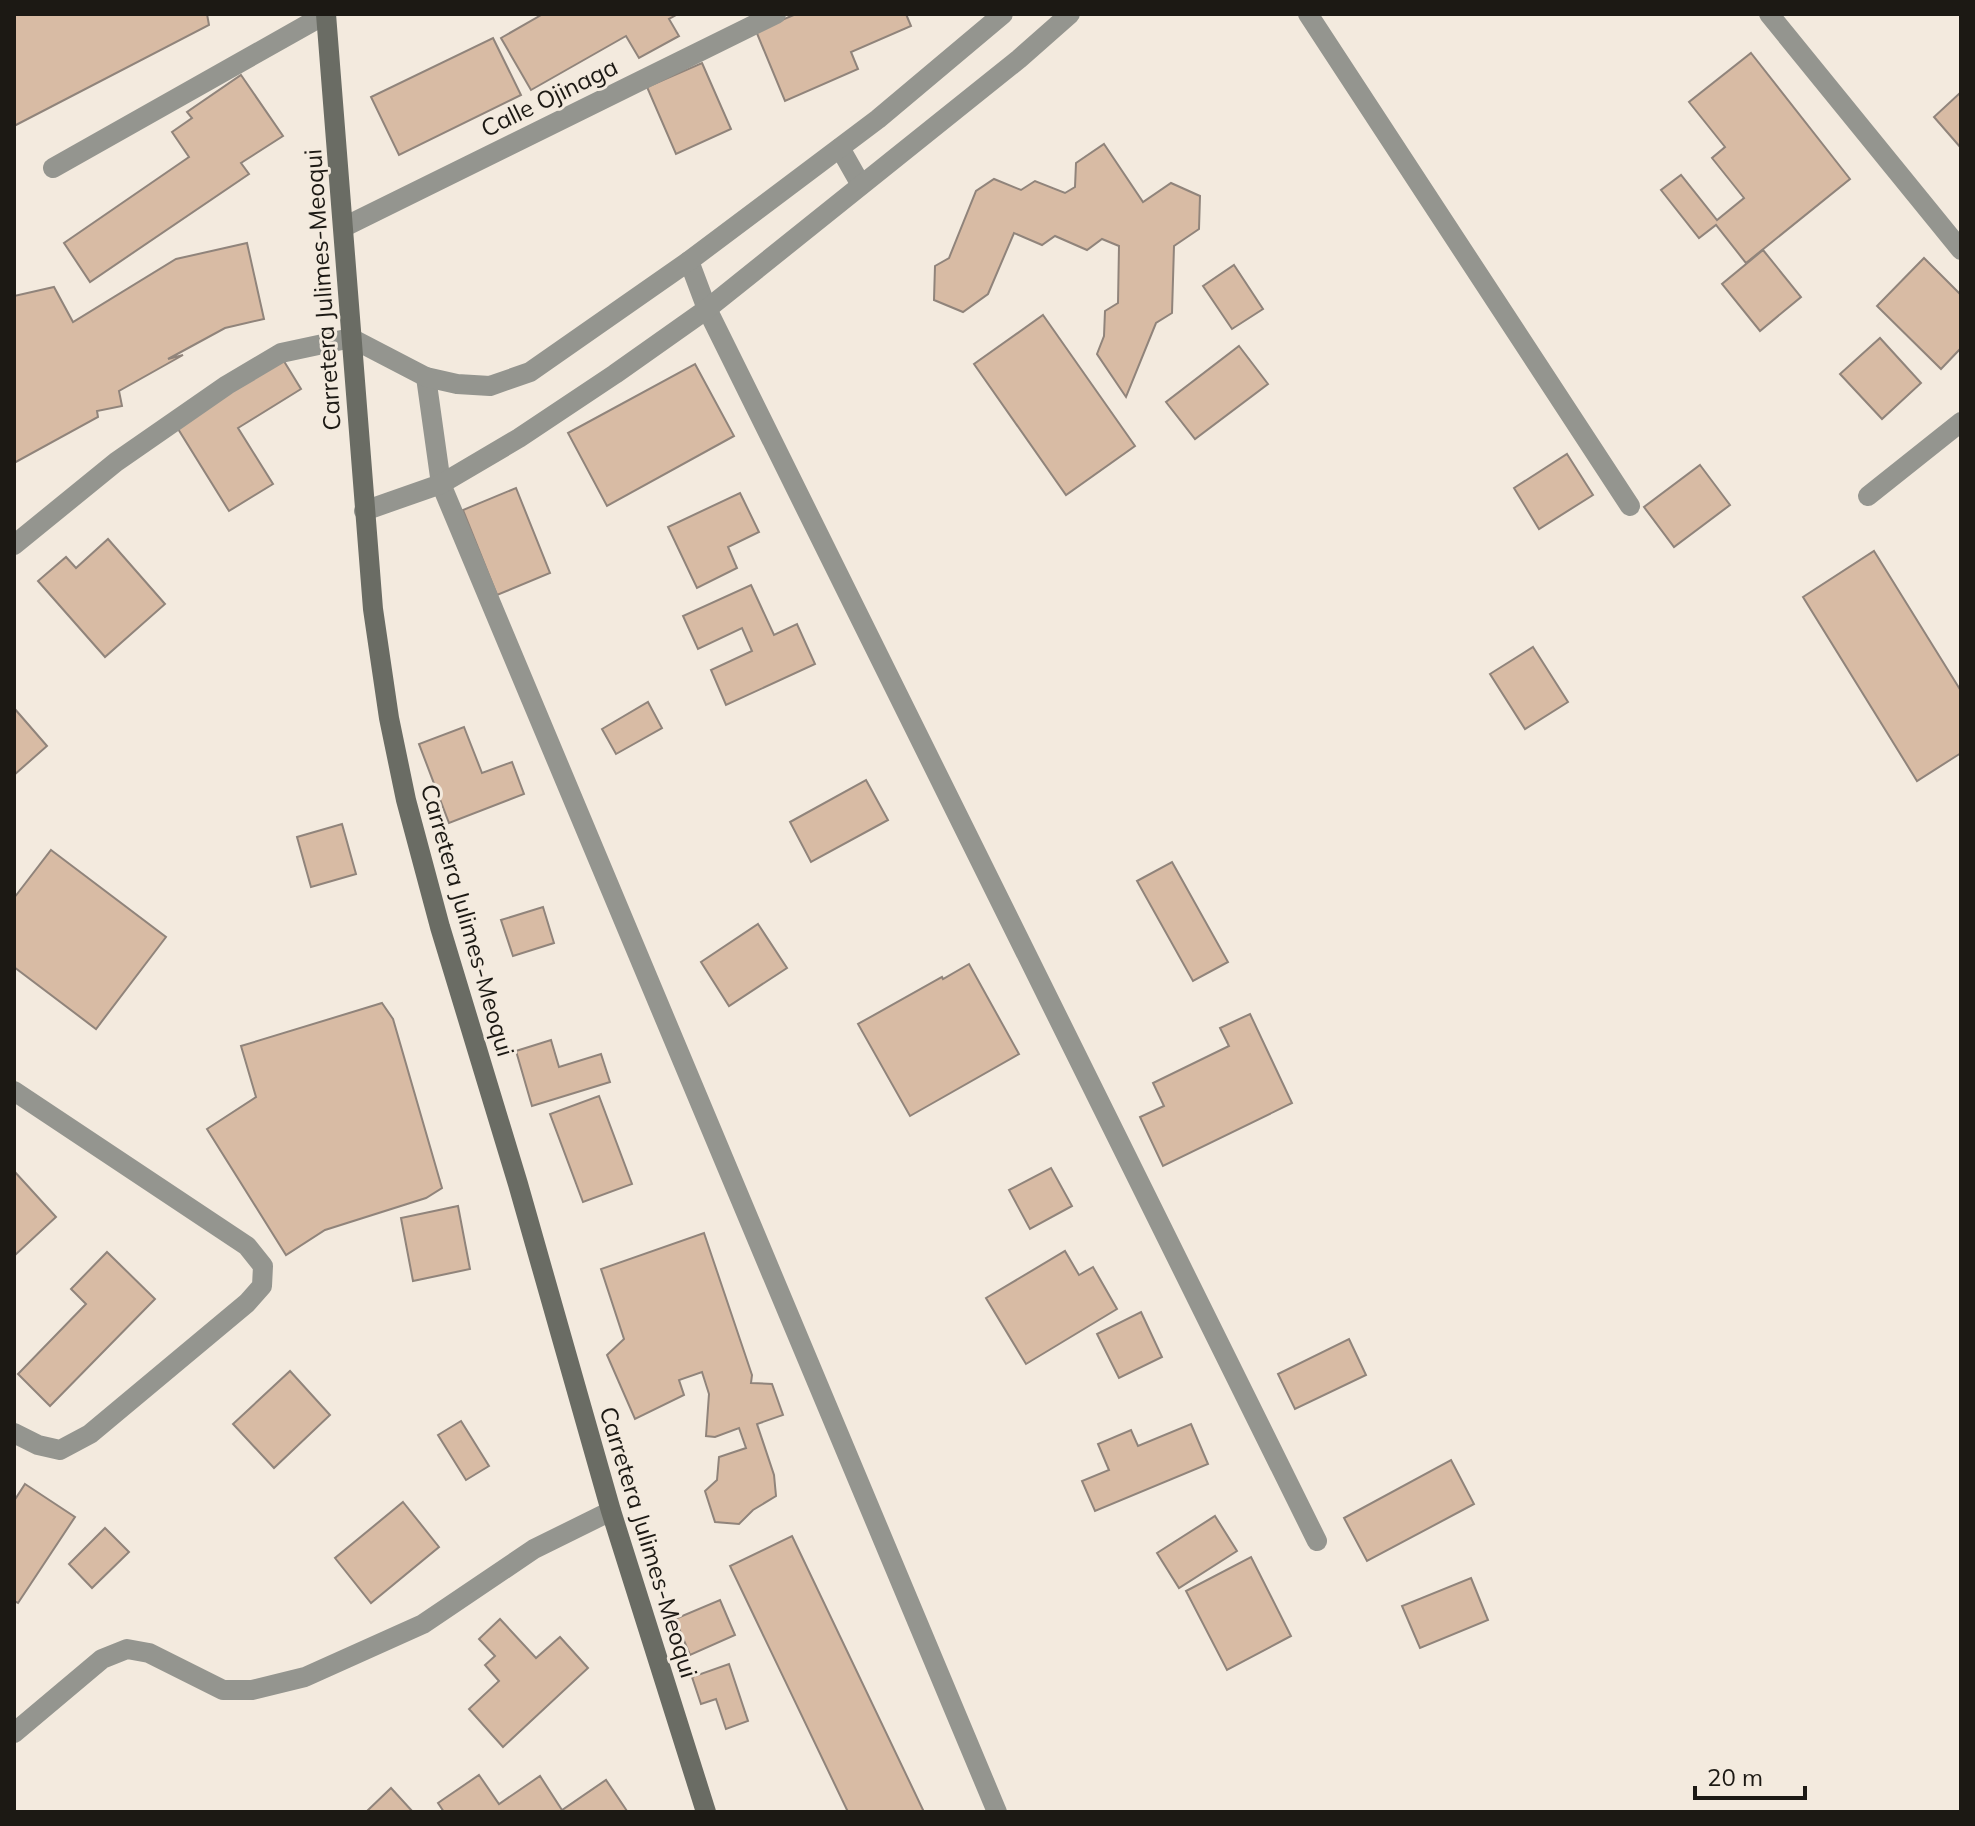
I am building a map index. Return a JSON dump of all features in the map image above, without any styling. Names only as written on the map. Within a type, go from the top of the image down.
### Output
[{"type":"main road","name":"Carretera Julimes-Meoqui","points":[[326,14],[375,625],[389,718],[406,800],[440,927],[518,1184],[611,1511],[706,1812]]},
{"type":"street","points":[[53,168],[326,14]]},
{"type":"street","name":"Calle Ojinaga","points":[[344,227],[776,14]]},
{"type":"street","points":[[14,545],[116,462],[227,385],[281,353],[351,338],[426,377],[457,384],[490,386],[530,372],[689,261],[840,148],[1003,14]]},
{"type":"street","points":[[364,511],[441,484],[531,430],[615,374],[707,309],[1019,59],[1070,14]]},
{"type":"street","points":[[1308,14],[1630,506]]},
{"type":"street","points":[[1769,14],[1961,250]]},
{"type":"street","points":[[840,148],[861,185]]},
{"type":"street","points":[[689,261],[707,309],[1317,1541]]},
{"type":"street","points":[[426,377],[441,484],[997,1812]]},
{"type":"street","points":[[1868,496],[1961,422]]},
{"type":"street","points":[[14,1091],[247,1246],[263,1266],[262,1286],[247,1303],[90,1434],[60,1450],[38,1445],[14,1433]]},
{"type":"street","points":[[14,1733],[102,1659],[127,1649],[149,1653],[223,1690],[252,1690],[305,1677],[423,1624],[534,1549],[611,1511]]},
{"type":"building","points":[[14,14],[207,14],[209,25],[14,126]]},
{"type":"building","points":[[543,14],[678,14],[669,19],[679,36],[639,58],[626,36],[531,90],[501,38]]},
{"type":"building","points":[[796,14],[906,14],[911,26],[851,52],[858,69],[785,101],[756,31]]},
{"type":"building","points":[[493,38],[521,95],[399,155],[371,97]]},
{"type":"building","points":[[1751,53],[1850,179],[1746,263],[1716,225],[1699,238],[1661,190],[1681,175],[1717,220],[1744,198],[1712,158],[1725,147],[1689,102]]},
{"type":"building","points":[[702,63],[731,129],[676,154],[647,87]]},
{"type":"building","points":[[241,75],[283,136],[241,163],[249,174],[90,282],[64,243],[189,157],[172,132],[192,118],[187,112]]},
{"type":"building","points":[[1961,92],[1961,148],[1934,117]]},
{"type":"building","points":[[1104,144],[1143,202],[1171,183],[1200,196],[1199,229],[1174,246],[1172,313],[1156,323],[1126,397],[1097,354],[1104,336],[1105,311],[1118,303],[1119,246],[1102,239],[1087,250],[1055,236],[1042,245],[1014,233],[988,294],[963,312],[934,300],[935,266],[949,258],[976,191],[994,179],[1021,190],[1035,181],[1065,193],[1075,187],[1076,163]]},
{"type":"building","points":[[247,243],[264,319],[225,328],[168,359],[183,355],[119,391],[122,406],[97,411],[98,417],[14,463],[14,296],[54,287],[73,322],[176,259]]},
{"type":"building","points":[[1763,250],[1801,297],[1760,331],[1722,284]]},
{"type":"building","points":[[1924,258],[1961,295],[1961,348],[1941,369],[1877,306]]},
{"type":"building","points":[[1234,265],[1263,309],[1232,329],[1203,286]]},
{"type":"building","points":[[1043,315],[1135,446],[1066,495],[974,364]]},
{"type":"building","points":[[1880,338],[1921,383],[1882,419],[1840,374]]},
{"type":"building","points":[[1239,346],[1268,384],[1195,439],[1166,402]]},
{"type":"building","points":[[282,358],[301,389],[238,428],[273,484],[229,511],[175,424]]},
{"type":"building","points":[[695,364],[734,436],[607,506],[568,433]]},
{"type":"building","points":[[1567,454],[1593,495],[1539,529],[1514,488]]},
{"type":"building","points":[[1700,465],[1730,505],[1674,547],[1644,507]]},
{"type":"building","points":[[516,488],[550,573],[497,595],[463,510]]},
{"type":"building","points":[[740,493],[759,532],[728,547],[737,568],[697,588],[668,527]]},
{"type":"building","points":[[108,539],[165,604],[105,657],[38,581],[66,557],[76,568]]},
{"type":"building","points":[[1874,551],[1961,691],[1961,753],[1917,781],[1803,597]]},
{"type":"building","points":[[751,585],[774,635],[797,624],[815,664],[726,705],[711,670],[752,651],[742,628],[698,649],[683,616]]},
{"type":"building","points":[[1533,647],[1568,702],[1525,729],[1490,674]]},
{"type":"building","points":[[648,702],[662,728],[616,754],[602,729]]},
{"type":"building","points":[[14,708],[47,746],[14,775]]},
{"type":"building","points":[[464,727],[482,773],[512,762],[524,794],[449,823],[419,744]]},
{"type":"building","points":[[866,780],[888,820],[811,862],[790,822]]},
{"type":"building","points":[[342,824],[356,874],[311,887],[297,837]]},
{"type":"building","points":[[51,850],[166,937],[96,1029],[14,967],[14,898]]},
{"type":"building","points":[[1172,862],[1228,962],[1193,981],[1137,881]]},
{"type":"building","points":[[543,907],[554,943],[513,956],[501,920]]},
{"type":"building","points":[[758,924],[787,968],[729,1006],[701,962]]},
{"type":"building","points":[[969,964],[1019,1054],[910,1116],[858,1024]]},
{"type":"building","points":[[382,1003],[393,1019],[442,1188],[426,1198],[325,1230],[286,1255],[207,1129],[256,1097],[241,1046]]},
{"type":"building","points":[[1250,1014],[1292,1103],[1163,1166],[1140,1117],[1164,1106],[1153,1083],[1229,1046],[1220,1028]]},
{"type":"building","points":[[551,1040],[559,1067],[601,1054],[610,1082],[532,1106],[516,1051]]},
{"type":"building","points":[[599,1096],[632,1184],[583,1202],[550,1114]]},
{"type":"building","points":[[1051,1168],[1072,1206],[1030,1229],[1009,1190]]},
{"type":"building","points":[[14,1171],[56,1217],[14,1256]]},
{"type":"building","points":[[458,1206],[470,1269],[413,1281],[401,1218]]},
{"type":"building","points":[[704,1233],[752,1375],[751,1383],[772,1384],[783,1415],[757,1424],[774,1475],[776,1496],[753,1510],[739,1524],[715,1522],[705,1491],[717,1480],[719,1457],[746,1448],[739,1428],[715,1437],[706,1436],[709,1394],[702,1372],[679,1380],[684,1395],[635,1419],[607,1355],[624,1339],[601,1269]]},
{"type":"building","points":[[1065,1251],[1079,1275],[1093,1267],[1117,1309],[1026,1364],[986,1298]]},
{"type":"building","points":[[107,1252],[155,1299],[50,1406],[18,1374],[86,1304],[71,1289]]},
{"type":"building","points":[[1141,1312],[1162,1357],[1119,1378],[1097,1334]]},
{"type":"building","points":[[1349,1339],[1366,1375],[1295,1409],[1278,1374]]},
{"type":"building","points":[[290,1371],[330,1415],[274,1468],[233,1424]]},
{"type":"building","points":[[461,1421],[489,1466],[466,1480],[438,1435]]},
{"type":"building","points":[[1191,1424],[1208,1464],[1095,1511],[1082,1481],[1109,1470],[1098,1444],[1131,1430],[1138,1446]]},
{"type":"building","points":[[1451,1460],[1474,1504],[1367,1561],[1344,1518]]},
{"type":"building","points":[[25,1484],[75,1517],[18,1603],[14,1601],[14,1501]]},
{"type":"building","points":[[403,1502],[439,1547],[371,1603],[335,1558]]},
{"type":"building","points":[[1215,1516],[1237,1551],[1179,1588],[1157,1553]]},
{"type":"building","points":[[105,1528],[129,1552],[92,1588],[69,1564]]},
{"type":"building","points":[[792,1536],[924,1812],[848,1812],[730,1566]]},
{"type":"building","points":[[1251,1557],[1291,1636],[1227,1670],[1186,1591]]},
{"type":"building","points":[[1471,1578],[1488,1620],[1420,1648],[1402,1606]]},
{"type":"building","points":[[720,1600],[735,1635],[690,1655],[675,1619]]},
{"type":"building","points":[[500,1619],[536,1658],[560,1637],[588,1668],[503,1747],[469,1709],[499,1681],[485,1665],[495,1656],[479,1639]]},
{"type":"building","points":[[729,1664],[748,1721],[726,1729],[716,1699],[701,1704],[692,1677]]},
{"type":"building","points":[[479,1775],[499,1804],[540,1776],[562,1810],[606,1780],[627,1811],[444,1812],[438,1803]]},
{"type":"building","points":[[391,1788],[413,1812],[366,1812]]}]
